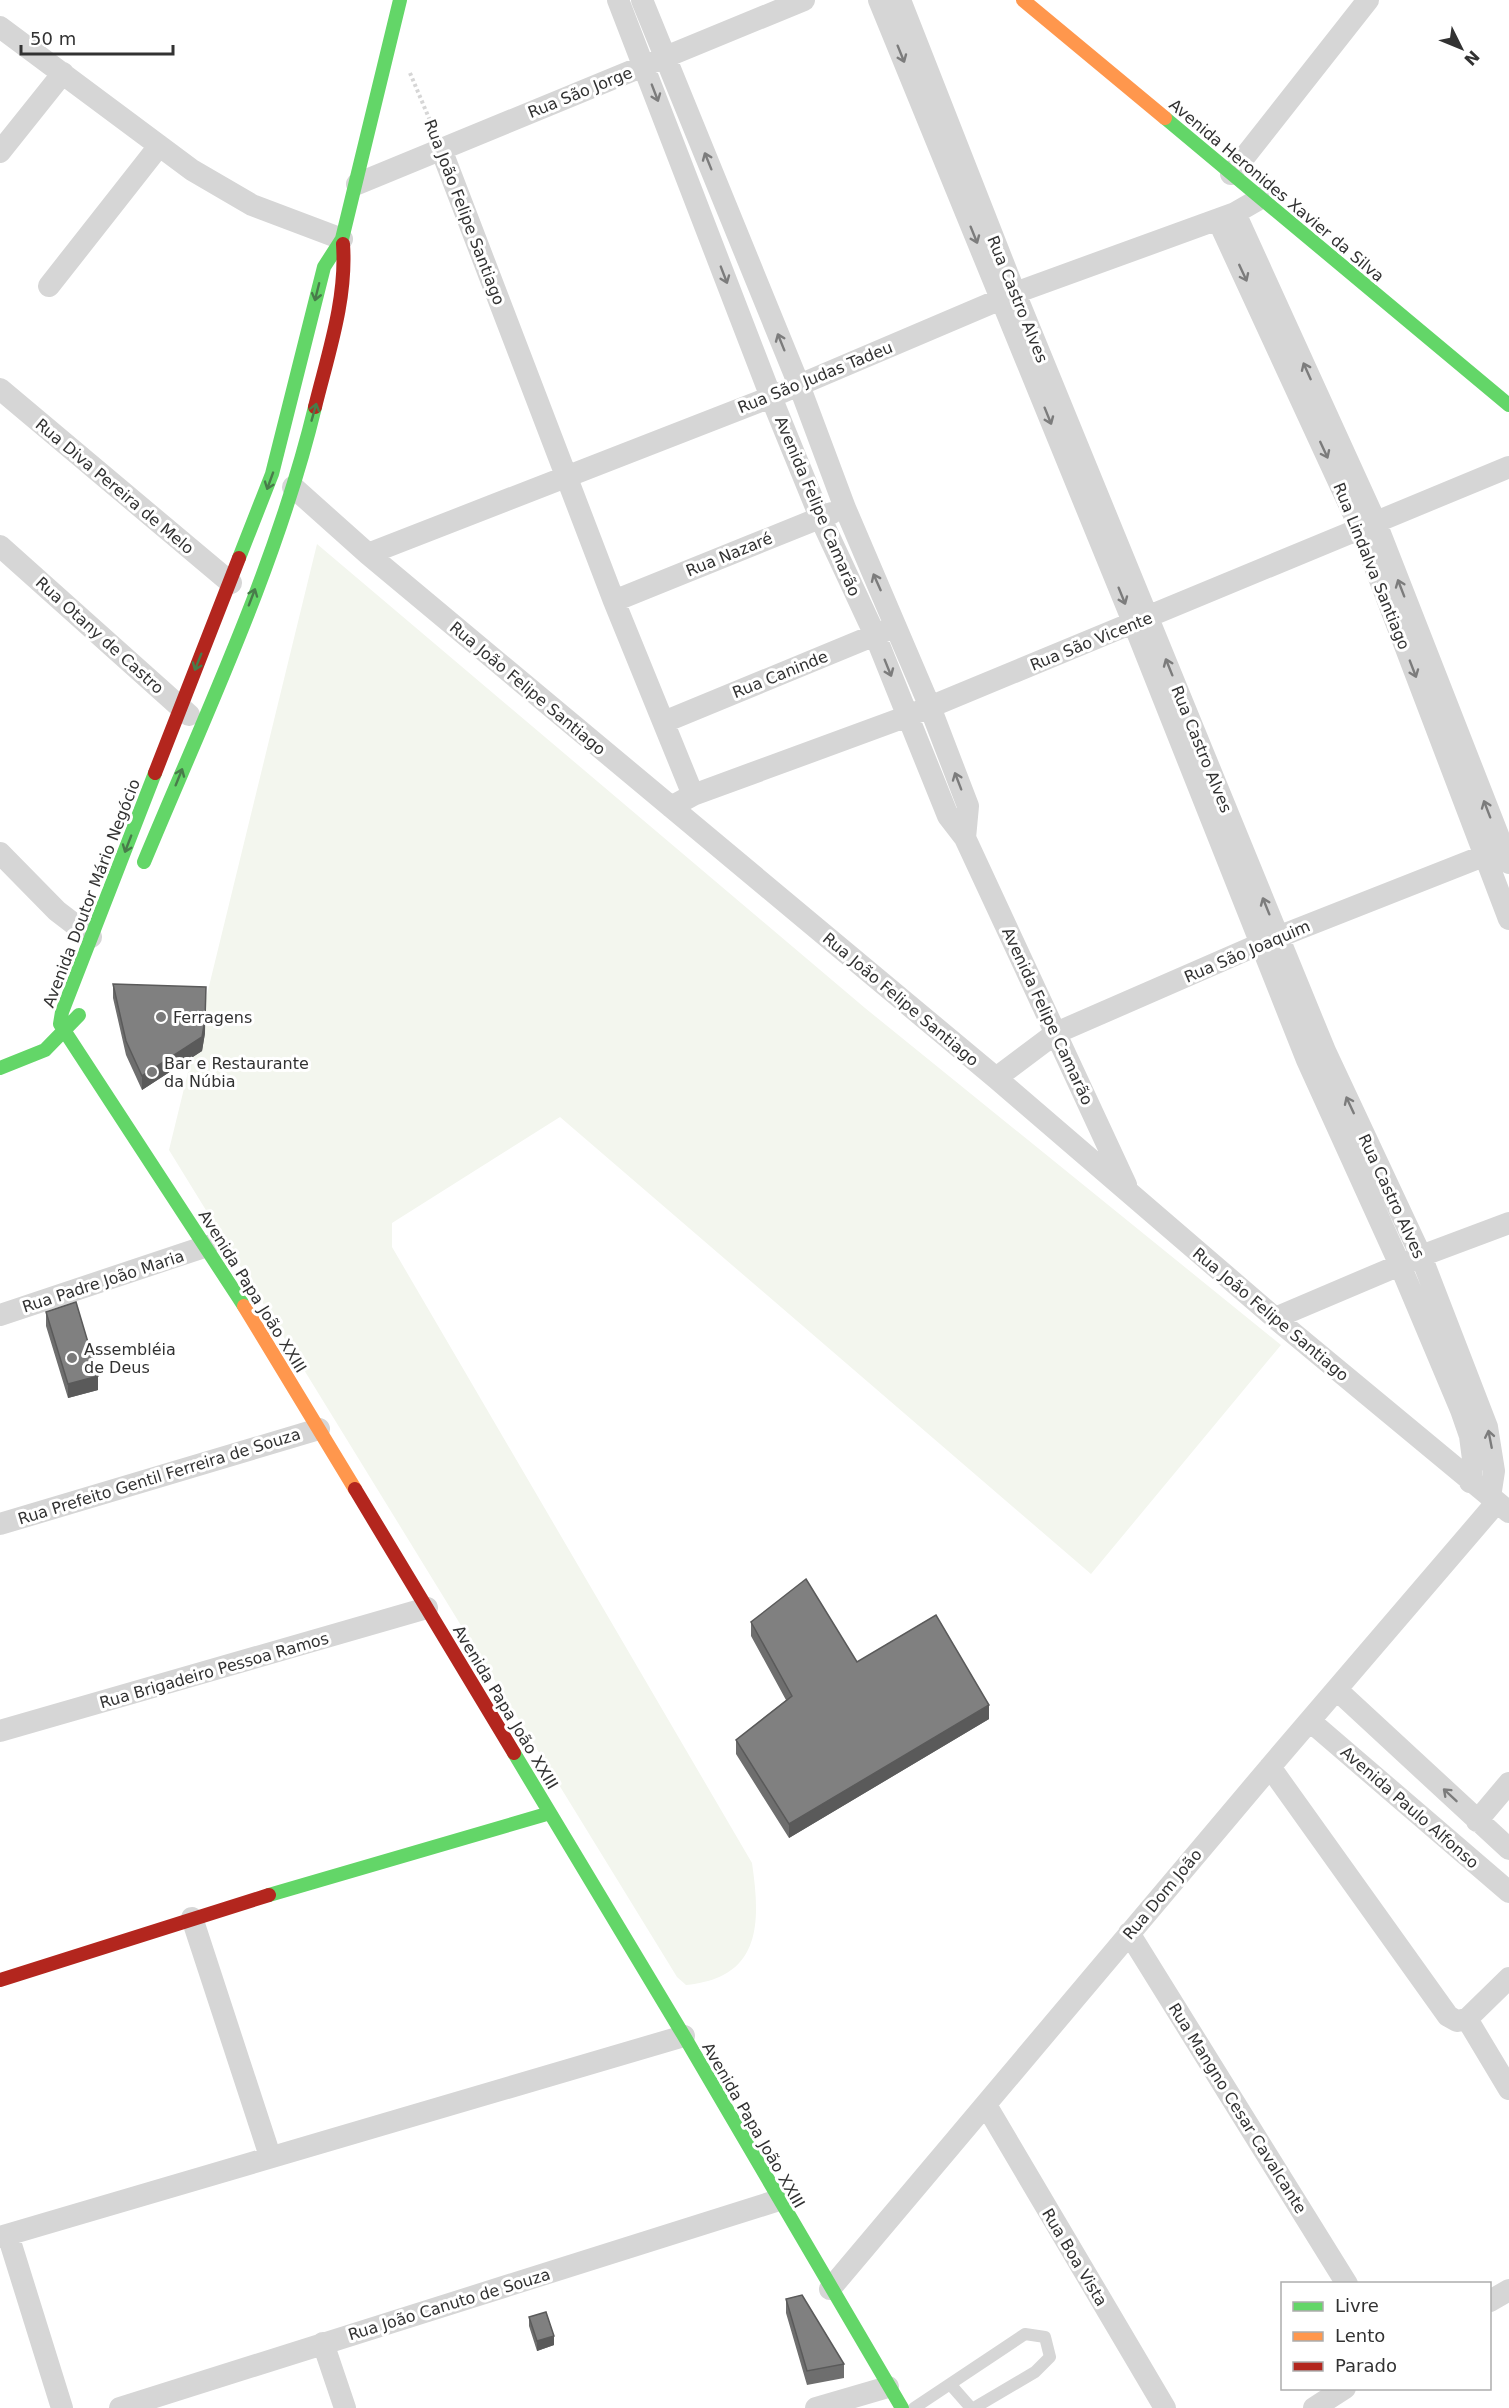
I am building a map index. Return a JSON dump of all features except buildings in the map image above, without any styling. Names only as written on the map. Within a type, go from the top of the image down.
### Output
[{"type":"main road","name":"Avenida Doutor Mário Negócio","points":[[86,1007],[66,1032],[60,1024],[60,1017],[273,474],[324,267],[342,240],[400,0]]},
{"type":"main road","name":"Avenida Heronides Xavier da Silva","points":[[1023,0],[1509,405]]},
{"type":"main road","name":"Avenida Doutor Mário Negócio","points":[[137,880],[293,487],[320,392],[346,270],[342,240]]},
{"type":"main road","points":[[0,1068],[40,1055],[66,1032]]},
{"type":"main road","name":"Avenida Papa João XXIII","points":[[66,1032],[207,1246],[319,1429],[684,2036],[830,2289],[902,2408]]},
{"type":"main road","points":[[0,1980],[192,1918],[550,1813]]},
{"type":"street","name":"Avenida Felipe Camarão","points":[[618,0],[771,397],[820,517],[875,635],[948,816],[965,838],[1130,1193]]},
{"type":"street","name":"Avenida Felipe Camarão","points":[[642,0],[799,385],[844,508],[930,707],[968,806],[965,838]]},
{"type":"street","name":"Rua São Jorge","points":[[357,184],[804,0]]},
{"type":"street","name":"Rua Castro Alves","points":[[879,0],[1008,296],[1470,1436],[1473,1459],[1470,1482]]},
{"type":"street","name":"Rua Castro Alves","points":[[900,0],[1008,296]]},
{"type":"street","points":[[1231,174],[1368,0]]},
{"type":"street","points":[[0,27],[192,170],[252,205],[342,240]]},
{"type":"street","points":[[0,152],[63,73]]},
{"type":"street","points":[[50,286],[159,146]]},
{"type":"street","name":"Rua João Felipe Santiago","points":[[441,149],[614,601],[693,795]]},
{"type":"street","name":"Rua São Judas Tadeu","points":[[368,554],[565,475],[771,397],[1008,296],[1227,216],[1261,198]]},
{"type":"street","name":"Rua Lindalva Santiago","points":[[1227,216],[1369,526],[1501,853],[1509,919]]},
{"type":"street","name":"Rua Diva Pereira de Melo","points":[[0,388],[231,583]]},
{"type":"street","name":"Rua São Vicente","points":[[671,807],[693,795],[908,716],[1509,467]]},
{"type":"street","name":"Rua João Felipe Santiago","points":[[293,487],[368,554],[996,1078],[1275,1318],[1499,1504]]},
{"type":"street","name":"Rua Nazaré","points":[[614,601],[844,508]]},
{"type":"street","name":"Rua Otany de Castro","points":[[0,546],[200,725]]},
{"type":"street","name":"Rua Caninde","points":[[664,722],[896,626]]},
{"type":"street","points":[[0,853],[57,911],[91,937]]},
{"type":"street","name":"Rua São Joaquim","points":[[996,1078],[1056,1033],[1269,940],[1501,853]]},
{"type":"street","name":"Rua Castro Alves","points":[[1316,1055],[1421,1256],[1487,1427],[1499,1504]]},
{"type":"street","points":[[1275,1318],[1421,1256],[1509,1223]]},
{"type":"street","name":"Rua Padre João Maria","points":[[0,1315],[207,1246]]},
{"type":"street","name":"Rua Prefeito Gentil Ferreira de Souza","points":[[0,1524],[319,1429]]},
{"type":"street","name":"Rua Dom João","points":[[830,2289],[1270,1767],[1499,1504]]},
{"type":"street","name":"Rua Brigadeiro Pessoa Ramos","points":[[0,1731],[427,1608]]},
{"type":"street","name":"Avenida Paulo Alfonso","points":[[1337,1690],[1509,1849]]},
{"type":"street","name":"Avenida Paulo Alfonso","points":[[1310,1721],[1509,1892]]},
{"type":"street","points":[[1270,1767],[1448,2016],[1457,2021],[1467,2019],[1509,1978]]},
{"type":"street","points":[[1477,1821],[1509,1782]]},
{"type":"street","points":[[192,1918],[270,2156]]},
{"type":"street","name":"Rua Mangno Cesar Cavalcante","points":[[1129,1933],[1346,2282]]},
{"type":"street","points":[[1467,2019],[1509,2089]]},
{"type":"street","points":[[62,2408],[4,2236],[684,2036]]},
{"type":"street","name":"Rua Boa Vista","points":[[986,2105],[1165,2408]]},
{"type":"street","name":"Rua João Canuto de Souza","points":[[120,2408],[779,2200]]},
{"type":"street","points":[[1491,2300],[1509,2290]]},
{"type":"street","points":[[323,2343],[345,2408]]},
{"type":"street","points":[[816,2408],[888,2386]]},
{"type":"street","points":[[1314,2408],[1342,2390]]},
{"type":"lane","points":[[914,2408],[1024,2334],[1045,2337],[1050,2357],[1035,2372],[973,2408],[950,2384]]},
{"type":"path","name":"Rua João Felipe Santiago","points":[[406,63],[441,149]]},
{"type":"shaded area","points":[[317,544],[865,1008],[1281,1345],[1091,1574],[560,1117],[392,1223],[392,1247],[752,1863],[756,1907],[755,1927],[750,1944],[742,1959],[729,1972],[711,1980],[686,1985],[677,1977],[169,1150]]},
{"type":"traffic: fast","points":[[239,558],[272,474],[324,267],[342,239],[400,0]]},
{"type":"traffic: fast","points":[[1165,118],[1509,405]]},
{"type":"traffic: fast","points":[[144,862],[261,581],[299,466],[315,407]]},
{"type":"traffic: fast","points":[[155,773],[62,1012],[60,1024],[244,1306]]},
{"type":"traffic: fast","points":[[0,1068],[45,1050],[79,1015]]},
{"type":"traffic: fast","points":[[514,1753],[684,2036],[902,2408]]},
{"type":"traffic: fast","points":[[269,1895],[550,1813]]},
{"type":"traffic: slow","points":[[1023,0],[1165,118]]},
{"type":"traffic: slow","points":[[244,1306],[355,1489]]},
{"type":"traffic: jam","points":[[315,407],[339,306],[343,244]]},
{"type":"traffic: jam","points":[[155,773],[239,558]]},
{"type":"traffic: jam","points":[[355,1489],[514,1753]]},
{"type":"traffic: jam","points":[[0,1980],[269,1895]]},
{"type":"place","name":"Ferragens","points":[[161,1017]]},
{"type":"place","name":"Bar e Restaurante da Núbia","points":[[152,1072]]},
{"type":"place","name":"Assembléia de Deus","points":[[72,1358]]}]
